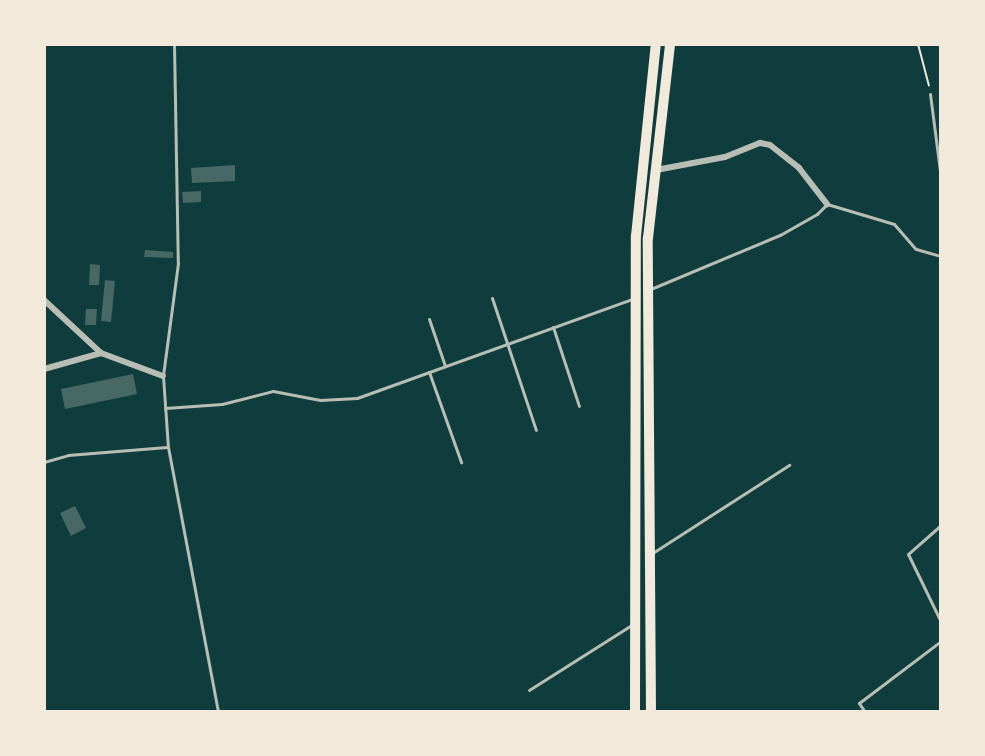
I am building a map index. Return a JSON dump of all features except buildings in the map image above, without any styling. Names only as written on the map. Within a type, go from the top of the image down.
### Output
[{"type":"main road","points":[[635,712],[636,236],[656,44]]},
{"type":"main road","points":[[651,712],[648,238],[670,44]]},
{"type":"main road","points":[[637,580],[652,582]]},
{"type":"street","points":[[655,170],[725,157],[760,143],[770,145],[799,168],[827,204]]},
{"type":"street","points":[[44,300],[101,353],[163,376]]},
{"type":"street","points":[[44,369],[101,353]]},
{"type":"lane","points":[[174,44],[178,263],[163,376],[165,408],[168,447],[218,712]]},
{"type":"lane","points":[[930,94],[941,179]]},
{"type":"lane","points":[[165,408],[222,404],[273,391],[320,400],[357,398],[635,298],[780,235],[817,214],[827,204],[894,224],[916,249],[941,256]]},
{"type":"lane","points":[[492,298],[510,343],[536,430]]},
{"type":"lane","points":[[429,319],[445,366]]},
{"type":"lane","points":[[553,327],[579,406]]},
{"type":"lane","points":[[429,372],[461,462]]},
{"type":"lane","points":[[44,462],[68,455],[168,447]]},
{"type":"lane","points":[[651,553],[789,465]]},
{"type":"lane","points":[[941,525],[908,554],[941,622]]},
{"type":"lane","points":[[529,690],[636,622]]},
{"type":"lane","points":[[865,712],[859,703],[941,641]]},
{"type":"path","points":[[918,44],[930,94]]}]
